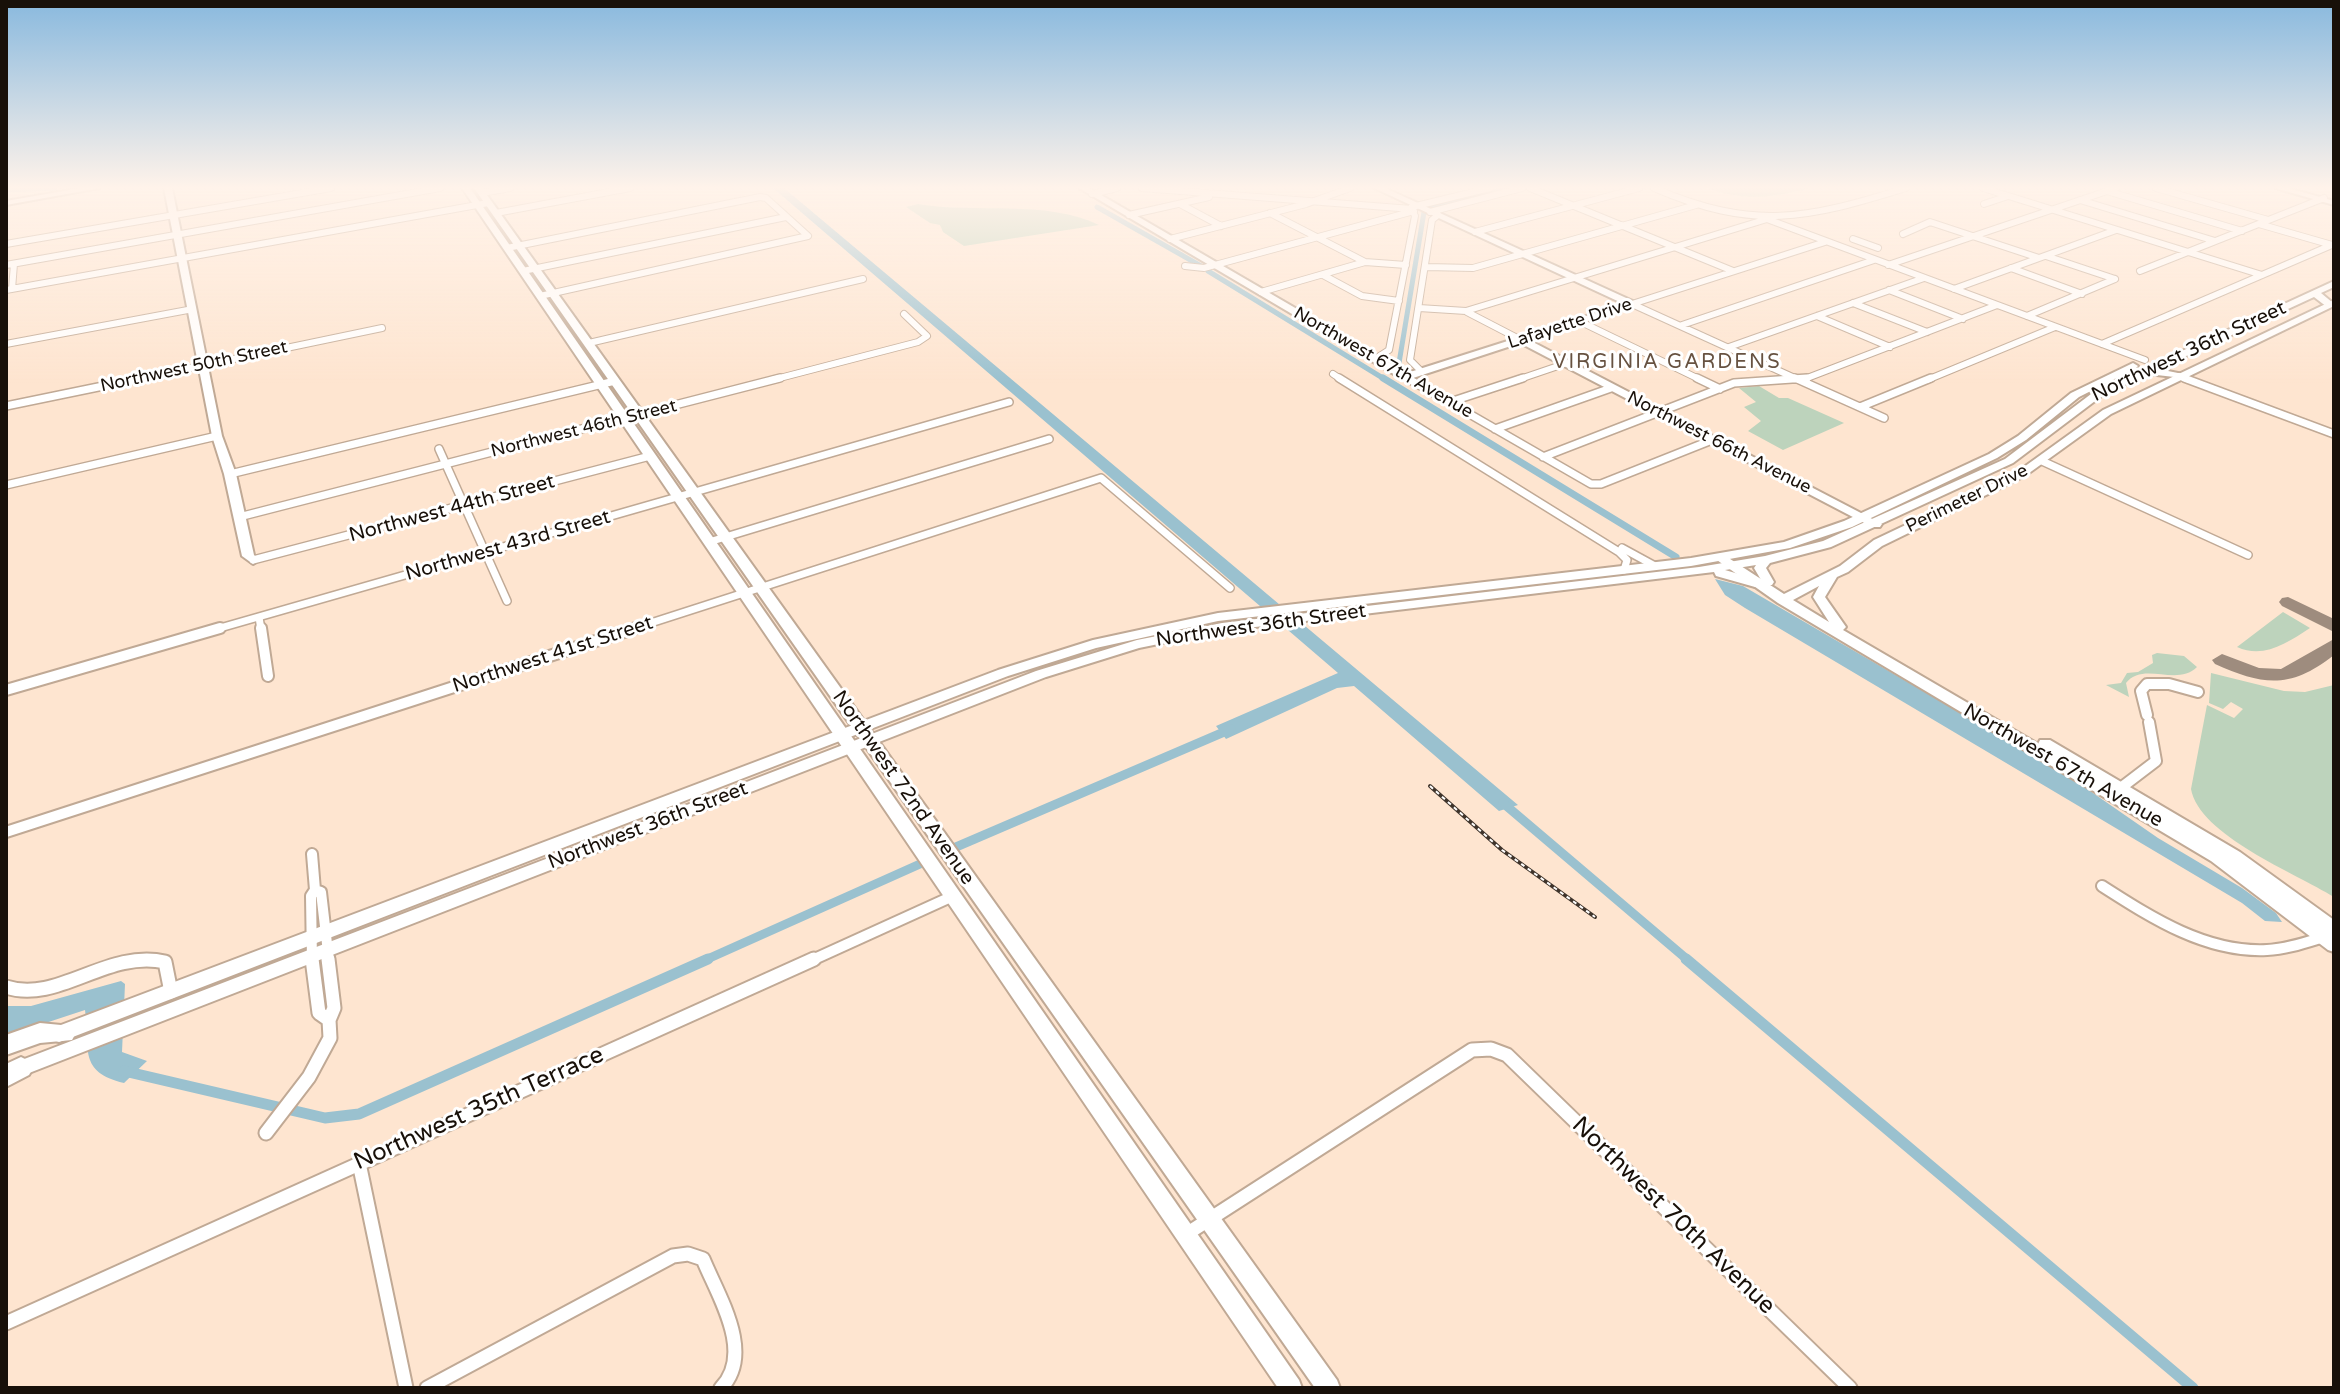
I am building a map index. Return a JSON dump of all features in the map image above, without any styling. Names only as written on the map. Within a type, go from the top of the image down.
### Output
[{"type":"highway","points":[[6,1045],[40,1033],[74,1038]]},
{"type":"main road","points":[[182,253],[217,436],[230,474],[248,556],[253,560]]},
{"type":"main road","name":"Northwest 72nd Avenue","points":[[511,253],[1291,1388]]},
{"type":"main road","name":"Northwest 72nd Avenue","points":[[524,253],[1329,1388]]},
{"type":"main road","name":"Northwest 67th Avenue","points":[[1195,253],[1406,377]]},
{"type":"main road","points":[[1523,254],[1632,304]]},
{"type":"main road","name":"Northwest 36th Street","points":[[866,734],[1103,653],[1179,635],[1699,571],[1796,542],[1863,517],[1984,461],[2022,438],[2075,395],[2145,365],[2165,361],[2241,326],[2334,275]]},
{"type":"main road","name":"Northwest 36th Street","points":[[10,1068],[129,1016],[846,742],[1093,644],[1171,626],[1244,615],[1655,566],[1765,560],[1827,544],[1997,467],[2026,450],[2088,399],[2145,365],[2229,322],[2334,284]]},
{"type":"main road","points":[[2313,294],[2332,304]]},
{"type":"main road","name":"Lafayette Drive","points":[[1406,377],[1632,304]]},
{"type":"main road","name":"Perimeter Drive","points":[[1834,575],[1894,535],[2042,461],[2107,412],[2332,304]]},
{"type":"main road","points":[[2229,322],[2241,326]]},
{"type":"main road","points":[[565,330],[580,330]]},
{"type":"main road","name":"Northwest 66th Avenue","points":[[1521,340],[1876,524]]},
{"type":"main road","points":[[2165,361],[2168,370],[2179,376]]},
{"type":"main road","points":[[2145,365],[2179,376]]},
{"type":"main road","points":[[2075,395],[2088,399]]},
{"type":"main road","points":[[650,456],[662,447]]},
{"type":"main road","points":[[1984,461],[1997,467]]},
{"type":"main road","points":[[1699,571],[1761,582],[1760,568],[1765,560]]},
{"type":"main road","name":"Northwest 67th Avenue","points":[[1729,562],[2116,791]]},
{"type":"main road","points":[[1787,598],[1834,575]]},
{"type":"main road","points":[[1834,575],[1819,597],[1839,627]]},
{"type":"main road","name":"Northwest 67th Avenue","points":[[1787,598],[2116,791],[2332,936]]},
{"type":"main road","name":"Northwest 36th Street","points":[[129,1016],[171,992],[321,943]]},
{"type":"main road","points":[[1062,1054],[1083,1042]]},
{"type":"main road","points":[[1230,1299],[1242,1279],[1242,1265]]},
{"type":"street","points":[[75,253],[10,265],[9,290],[211,253]]},
{"type":"street","points":[[523,271],[612,253]]},
{"type":"street","points":[[540,296],[738,253]]},
{"type":"street","points":[[1185,266],[1197,269],[1261,253]]},
{"type":"street","points":[[1347,253],[1365,262]]},
{"type":"street","points":[[1375,359],[1389,350],[1409,253]]},
{"type":"street","points":[[1422,372],[1410,362],[1428,253]]},
{"type":"street","points":[[1426,267],[1467,270],[1526,253]]},
{"type":"street","points":[[1419,308],[1466,311],[1660,253]]},
{"type":"street","points":[[1689,253],[1733,271]]},
{"type":"street","name":"Lafayette Drive","points":[[1632,304],[1790,253]]},
{"type":"street","points":[[1855,253],[2102,344],[2145,365]]},
{"type":"street","points":[[1888,265],[1923,253]]},
{"type":"street","points":[[2027,316],[2115,279],[2029,253]]},
{"type":"street","points":[[1954,289],[2053,253]]},
{"type":"street","points":[[2140,271],[2185,253]]},
{"type":"street","points":[[2191,253],[2262,275]]},
{"type":"street","points":[[2102,344],[2314,253]]},
{"type":"street","points":[[1682,325],[1874,260]]},
{"type":"street","points":[[1261,292],[1365,262],[1406,265]]},
{"type":"street","points":[[2011,268],[2082,294]]},
{"type":"street","points":[[1323,275],[1362,296],[1399,301]]},
{"type":"street","points":[[1729,347],[1924,278]]},
{"type":"street","points":[[589,343],[863,279]]},
{"type":"street","points":[[1889,290],[1963,319]]},
{"type":"street","points":[[1853,303],[1927,332]]},
{"type":"street","points":[[1632,304],[1884,418]]},
{"type":"street","points":[[1543,457],[1739,382],[1801,380],[1997,305]]},
{"type":"street","points":[[6,344],[193,309]]},
{"type":"street","points":[[1466,311],[1521,340]]},
{"type":"street","name":"Northwest 46th Street","points":[[239,517],[918,342],[927,336],[904,314]]},
{"type":"street","points":[[1817,316],[1890,347]]},
{"type":"street","points":[[1579,321],[1720,389]]},
{"type":"street","points":[[1860,407],[2055,327]]},
{"type":"street","name":"Northwest 50th Street","points":[[6,406],[382,328]]},
{"type":"street","points":[[1450,402],[1564,364]]},
{"type":"street","points":[[1333,374],[1655,566]]},
{"type":"street","points":[[2179,376],[2334,434]]},
{"type":"street","name":"Northwest 67th Avenue","points":[[1406,377],[1585,482],[1601,484],[1712,440]]},
{"type":"street","name":"Northwest 46th Street","points":[[230,474],[615,381]]},
{"type":"street","points":[[1495,429],[1611,388]]},
{"type":"street","name":"Northwest 43rd Street","points":[[6,690],[1009,402]]},
{"type":"street","points":[[1424,429],[1619,552],[1627,560],[1624,570]]},
{"type":"street","points":[[6,485],[217,436]]},
{"type":"street","points":[[709,542],[1049,439]]},
{"type":"street","points":[[439,449],[507,601]]},
{"type":"street","name":"Northwest 44th Street","points":[[253,560],[650,456]]},
{"type":"street","points":[[2042,461],[2248,555]]},
{"type":"street","name":"Northwest 41st Street","points":[[6,832],[1101,478],[1230,588]]},
{"type":"street","points":[[259,617],[268,676]]},
{"type":"street","points":[[2116,791],[2156,761],[2156,747],[2141,691],[2147,684],[2169,684],[2198,692]]},
{"type":"street","points":[[270,1128],[309,1077],[330,1038],[329,1020],[334,1008],[311,896],[315,890],[312,854]]},
{"type":"street","points":[[2102,886],[2164,924],[2212,942],[2270,950],[2332,936]]},
{"type":"street","name":"Northwest 35th Terrace","points":[[6,1323],[953,896]]},
{"type":"street","points":[[321,943],[319,1013],[329,1020]]},
{"type":"street","points":[[6,987],[21,992],[37,992],[134,959],[152,957],[165,962],[171,992]]},
{"type":"street","name":"Northwest 70th Avenue","points":[[1209,1219],[1472,1050],[1491,1049],[1507,1055],[1850,1388]]},
{"type":"street","points":[[359,1163],[406,1388]]},
{"type":"street","points":[[1185,1235],[1209,1219]]},
{"type":"street","points":[[427,1388],[673,1256],[688,1254],[703,1259],[738,1350],[735,1371],[721,1388]]},
{"type":"green space","points":[[1759,386],[1779,398],[1788,398],[1844,423],[1783,450],[1748,431],[1761,421],[1744,407],[1756,402],[1739,388]]},
{"type":"green space","points":[[2283,612],[2310,628],[2275,648],[2257,651],[2237,647]]},
{"type":"green space","points":[[2152,655],[2184,656],[2197,667],[2180,675],[2141,674],[2133,677],[2126,683],[2129,697],[2106,685],[2121,683],[2127,673],[2138,672],[2153,663]]},
{"type":"green space","points":[[2211,673],[2284,691],[2305,692],[2334,685],[2334,897],[2229,837],[2198,806],[2191,789],[2207,705],[2234,718],[2243,709],[2231,702],[2223,709],[2209,703]]},
{"type":"water","points":[[849,253],[861,253],[1518,805],[1499,811],[1354,686],[1337,688],[1226,739],[1216,726],[1338,673]]},
{"type":"water","points":[[1715,579],[1743,586],[2067,775],[2158,838],[2242,888],[2276,913],[2282,922],[2265,921],[2242,903],[1745,608],[1725,595]]},
{"type":"water","points":[[121,981],[125,984],[122,1052],[147,1061],[124,1083],[109,1078],[93,1065],[87,1047],[85,1010],[6,1036],[6,1006],[31,1006]]},
{"type":"waterway","points":[[1178,253],[1201,266]]},
{"type":"waterway","points":[[1398,369],[1417,253]]},
{"type":"waterway","points":[[1208,271],[1386,380]]},
{"type":"waterway","points":[[1383,378],[1676,557]]},
{"type":"waterway","points":[[956,847],[1231,729]]},
{"type":"waterway","points":[[1503,803],[1689,961]]},
{"type":"waterway","points":[[703,961],[920,864]]},
{"type":"waterway","points":[[124,1071],[325,1118],[359,1114],[708,959]]},
{"type":"waterway","points":[[1686,959],[2193,1388]]},
{"type":"taxiway","points":[[2288,602],[2334,626]]},
{"type":"taxiway","points":[[2222,660],[2256,674],[2282,675],[2306,666],[2334,645]]},
{"type":"railway","points":[[1430,786],[1502,850],[1595,917]]},
{"type":"district","name":"VIRGINIA GARDENS","points":[[1667,363]]}]
